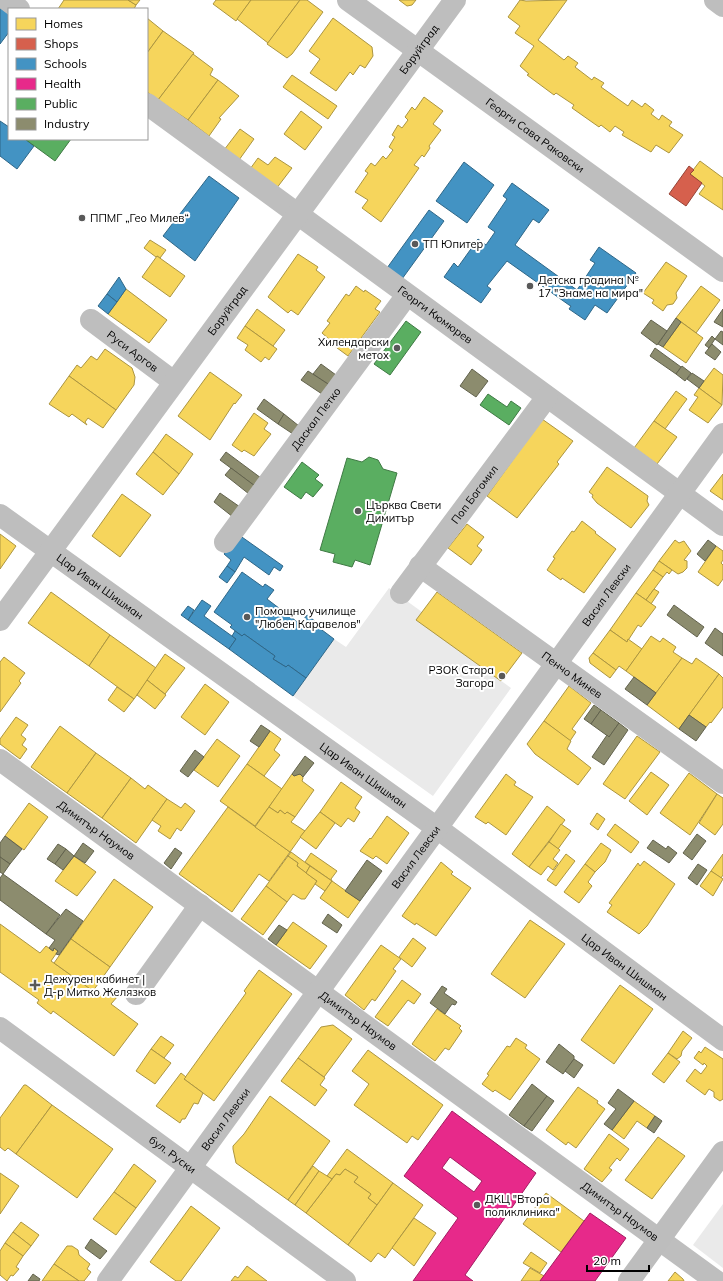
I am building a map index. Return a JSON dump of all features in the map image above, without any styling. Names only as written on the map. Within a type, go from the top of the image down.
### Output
[{"type":"main road","points":[[629,1281],[723,1152]]},
{"type":"street","points":[[7,0],[18,8]]},
{"type":"street","name":"Георги Сава Раковски","points":[[348,0],[723,271]]},
{"type":"street","name":"Боруйград","points":[[0,620],[455,0]]},
{"type":"street","points":[[715,0],[723,6]]},
{"type":"street","name":"Георги Кюмюрев","points":[[148,105],[297,216],[723,525]]},
{"type":"street","name":"Даскал Петко","points":[[225,542],[407,295]]},
{"type":"street","name":"Руси Аргов","points":[[91,320],[174,382]]},
{"type":"street","name":"Поп Богомил","points":[[401,592],[547,397]]},
{"type":"street","name":"Васил Левски","points":[[108,1281],[723,434]]},
{"type":"street","name":"Цар Иван Шишман","points":[[0,515],[437,828],[723,1040]]},
{"type":"street","name":"Пенчо Минев","points":[[420,566],[723,783]]},
{"type":"street","name":"Димитър Наумов","points":[[0,760],[716,1281]]},
{"type":"street","points":[[136,994],[200,905]]},
{"type":"street","name":"бул. Руски","points":[[0,1028],[345,1281]]},
{"type":"shaded area","points":[[389,588],[422,612],[417,620],[511,688],[433,796],[293,696],[334,639],[346,647]]},
{"type":"shaded area","points":[[723,1204],[723,1268],[693,1245]]},
{"type":"building: Homes","points":[[64,0],[128,0],[136,5],[134,8],[59,8]]},
{"type":"building: Homes","points":[[128,0],[140,0],[136,5]]},
{"type":"building: Homes","points":[[216,0],[251,0],[236,21],[213,4]]},
{"type":"building: Homes","points":[[251,0],[300,0],[268,43],[237,19]]},
{"type":"building: Homes","points":[[300,0],[307,0],[323,12],[292,54],[287,58],[267,44]]},
{"type":"building: Homes","points":[[399,0],[416,0],[412,5],[407,6]]},
{"type":"building: Homes","points":[[520,0],[567,0],[538,40],[564,60],[568,56],[578,63],[575,67],[592,80],[594,77],[604,83],[601,87],[628,106],[632,100],[642,107],[645,103],[654,110],[651,114],[659,120],[662,115],[672,122],[669,126],[683,135],[669,153],[656,145],[651,152],[622,135],[624,132],[615,126],[610,132],[601,125],[599,127],[572,108],[574,105],[556,93],[554,95],[527,75],[529,74],[520,66],[534,46],[515,33],[520,26],[508,17]]},
{"type":"building: Homes","points":[[333,18],[372,47],[373,56],[365,68],[360,65],[353,75],[350,72],[336,91],[310,73],[320,59],[309,51]]},
{"type":"building: Homes","points":[[148,19],[163,31],[148,52]]},
{"type":"building: Homes","points":[[163,31],[194,53],[158,100],[148,93],[148,52]]},
{"type":"building: Homes","points":[[193,54],[213,69],[210,75],[218,80],[188,120],[158,100]]},
{"type":"building: Homes","points":[[292,75],[337,106],[328,119],[283,87]]},
{"type":"building: Homes","points":[[218,80],[239,96],[219,118],[221,119],[209,136],[188,120]]},
{"type":"building: Homes","points":[[424,97],[443,111],[433,124],[441,130],[429,146],[430,148],[424,157],[422,155],[414,165],[419,168],[381,222],[362,208],[368,200],[355,192],[368,173],[365,171],[371,163],[375,166],[383,156],[386,159],[393,150],[389,147],[395,137],[392,135],[398,125],[402,128],[408,120],[405,117],[412,107],[415,110]]},
{"type":"building: Homes","points":[[301,111],[322,127],[305,150],[284,134]]},
{"type":"building: Homes","points":[[240,129],[254,139],[239,160],[224,150]]},
{"type":"building: Homes","points":[[275,157],[292,168],[276,189],[250,169],[258,158],[268,165]]},
{"type":"building: Homes","points":[[700,161],[723,178],[723,210],[699,194],[705,186],[690,174]]},
{"type":"building: Homes","points":[[150,240],[166,250],[160,258],[157,256],[156,257],[144,248]]},
{"type":"building: Homes","points":[[298,254],[318,267],[316,270],[325,277],[298,315],[291,310],[288,313],[268,297]]},
{"type":"building: Homes","points":[[157,256],[185,276],[170,297],[142,277]]},
{"type":"building: Homes","points":[[666,262],[687,276],[676,293],[677,298],[673,304],[667,305],[663,311],[652,303],[654,300],[643,293]]},
{"type":"building: Homes","points":[[356,286],[364,292],[365,290],[381,301],[375,309],[380,312],[348,356],[329,342],[330,340],[322,333],[330,323],[327,321],[346,294],[349,296]]},
{"type":"building: Homes","points":[[701,286],[720,300],[696,333],[676,318]]},
{"type":"building: Homes","points":[[126,289],[167,320],[149,343],[108,314]]},
{"type":"building: Homes","points":[[257,309],[285,330],[273,346],[245,326]]},
{"type":"building: Homes","points":[[681,322],[703,338],[686,363],[663,347]]},
{"type":"building: Homes","points":[[245,326],[277,349],[269,360],[265,357],[261,362],[245,350],[248,345],[237,338]]},
{"type":"building: Homes","points":[[105,349],[132,368],[135,377],[134,385],[116,410],[69,376],[77,365],[81,368],[91,356],[97,360]]},
{"type":"building: Homes","points":[[714,368],[723,375],[722,405],[699,388]]},
{"type":"building: Homes","points":[[210,372],[242,395],[235,404],[234,403],[210,440],[178,416]]},
{"type":"building: Homes","points":[[69,376],[116,410],[103,428],[88,418],[85,422],[87,425],[72,414],[69,417],[49,404]]},
{"type":"building: Homes","points":[[699,388],[722,405],[708,423],[689,410],[698,397],[694,395]]},
{"type":"building: Homes","points":[[676,391],[687,399],[665,429],[654,421]]},
{"type":"building: Homes","points":[[254,413],[268,423],[264,429],[271,434],[254,456],[244,450],[242,452],[232,445]]},
{"type":"building: Homes","points":[[542,419],[573,441],[557,462],[559,464],[517,518],[487,496]]},
{"type":"building: Homes","points":[[654,421],[677,437],[657,464],[634,448]]},
{"type":"building: Homes","points":[[166,434],[193,454],[179,474],[153,452]]},
{"type":"building: Homes","points":[[153,452],[179,474],[163,495],[136,474]]},
{"type":"building: Homes","points":[[607,467],[648,496],[647,501],[649,505],[631,528],[597,503],[592,497],[593,495],[589,492]]},
{"type":"building: Homes","points":[[723,474],[723,500],[710,491]]},
{"type":"building: Homes","points":[[122,494],[151,515],[120,557],[92,536]]},
{"type":"building: Homes","points":[[582,521],[616,549],[584,593],[547,570],[555,558],[553,557],[572,531],[574,532]]},
{"type":"building: Homes","points":[[467,524],[484,537],[477,546],[482,550],[471,565],[448,548]]},
{"type":"building: Homes","points":[[0,534],[16,546],[0,569]]},
{"type":"building: Homes","points":[[675,540],[679,543],[684,541],[691,551],[684,560],[687,561],[687,568],[678,574],[659,561]]},
{"type":"building: Homes","points":[[716,546],[723,551],[723,560],[721,563],[723,565],[723,579],[718,586],[698,572]]},
{"type":"building: Homes","points":[[659,561],[672,570],[669,574],[667,572],[663,577],[653,570]]},
{"type":"building: Homes","points":[[653,570],[663,577],[646,600],[636,593]]},
{"type":"building: Homes","points":[[654,589],[659,592],[651,604],[646,600]]},
{"type":"building: Homes","points":[[51,592],[110,635],[89,666],[28,623]]},
{"type":"building: Homes","points":[[437,592],[522,653],[501,681],[416,620]]},
{"type":"building: Homes","points":[[636,593],[656,607],[641,627],[638,625],[627,642],[610,630]]},
{"type":"building: Homes","points":[[610,630],[627,642],[628,639],[642,649],[626,671],[619,666],[616,670],[593,653]]},
{"type":"building: Homes","points":[[110,635],[156,668],[134,699],[89,666]]},
{"type":"building: Homes","points":[[651,636],[660,642],[663,638],[676,647],[673,652],[682,658],[656,693],[626,671]]},
{"type":"building: Homes","points":[[593,653],[616,670],[610,678],[590,663],[589,658]]},
{"type":"building: Homes","points":[[165,654],[185,668],[165,694],[147,680]]},
{"type":"building: Homes","points":[[4,657],[25,673],[19,681],[21,683],[0,712],[0,662]]},
{"type":"building: Homes","points":[[682,658],[692,664],[696,658],[719,674],[679,729],[647,705]]},
{"type":"building: Homes","points":[[719,674],[723,678],[723,707],[711,723],[710,722],[706,727],[689,715]]},
{"type":"building: Homes","points":[[147,680],[166,695],[155,709],[137,695]]},
{"type":"building: Homes","points":[[205,684],[229,702],[205,735],[181,717]]},
{"type":"building: Homes","points":[[569,686],[591,703],[572,729],[576,732],[570,741],[544,721]]},
{"type":"building: Homes","points":[[117,687],[134,699],[124,712],[108,700]]},
{"type":"building: Homes","points":[[16,717],[28,725],[21,735],[26,739],[22,745],[27,749],[20,759],[0,744],[0,739]]},
{"type":"building: Homes","points":[[544,721],[571,741],[567,749],[591,768],[578,785],[535,754],[527,744]]},
{"type":"building: Homes","points":[[60,726],[96,753],[67,793],[31,767]]},
{"type":"building: Homes","points":[[270,731],[281,739],[274,750],[280,755],[264,776],[247,764]]},
{"type":"building: Homes","points":[[637,736],[660,752],[625,799],[603,784]]},
{"type":"building: Homes","points":[[217,739],[240,756],[218,787],[194,770]]},
{"type":"building: Homes","points":[[96,753],[131,778],[102,818],[67,793]]},
{"type":"building: Homes","points":[[247,764],[282,789],[255,826],[220,801]]},
{"type":"building: Homes","points":[[651,772],[669,785],[647,815],[629,801]]},
{"type":"building: Homes","points":[[689,773],[717,794],[690,835],[660,813]]},
{"type":"building: Homes","points":[[292,774],[294,776],[298,774],[302,775],[302,781],[314,790],[295,817],[287,812],[285,814],[280,810],[278,813],[269,807]]},
{"type":"building: Homes","points":[[506,774],[516,782],[514,785],[533,797],[506,835],[488,822],[486,824],[475,817]]},
{"type":"building: Homes","points":[[131,778],[145,789],[148,785],[167,799],[136,843],[102,818]]},
{"type":"building: Homes","points":[[341,782],[362,797],[355,808],[360,812],[354,822],[348,818],[341,827],[320,812]]},
{"type":"building: Homes","points":[[717,794],[723,798],[723,824],[715,835],[699,823]]},
{"type":"building: Homes","points":[[167,799],[181,808],[185,803],[195,811],[181,831],[177,828],[170,839],[158,831],[161,826],[152,820]]},
{"type":"building: Homes","points":[[29,803],[48,817],[24,850],[5,836]]},
{"type":"building: Homes","points":[[547,806],[565,820],[529,867],[512,854]]},
{"type":"building: Homes","points":[[228,807],[290,852],[269,881],[259,874],[232,912],[179,874]]},
{"type":"building: Homes","points":[[269,807],[278,813],[280,810],[285,814],[287,812],[295,817],[291,822],[305,831],[290,852],[255,827]]},
{"type":"building: Homes","points":[[320,812],[335,823],[316,849],[300,837]]},
{"type":"building: Homes","points":[[597,813],[605,819],[598,830],[590,824]]},
{"type":"building: Homes","points":[[387,816],[409,833],[387,864],[376,856],[373,859],[360,851],[370,838],[371,839]]},
{"type":"building: Homes","points":[[561,824],[571,831],[558,849],[549,842]]},
{"type":"building: Homes","points":[[615,824],[639,842],[631,853],[607,835]]},
{"type":"building: Homes","points":[[549,842],[560,850],[553,859],[558,863],[553,870],[548,866],[541,875],[529,867]]},
{"type":"building: Homes","points":[[601,843],[611,850],[605,862],[595,872],[585,864]]},
{"type":"building: Homes","points":[[291,852],[310,866],[306,873],[297,866],[298,863],[288,856]]},
{"type":"building: Homes","points":[[311,853],[337,871],[331,879],[332,881],[305,862]]},
{"type":"building: Homes","points":[[566,854],[575,861],[556,886],[547,880]]},
{"type":"building: Homes","points":[[723,854],[723,875],[721,878],[711,871]]},
{"type":"building: Homes","points":[[74,856],[96,872],[77,896],[55,881]]},
{"type":"building: Homes","points":[[288,856],[298,863],[297,866],[317,881],[305,899],[301,899],[293,894],[287,902],[266,886]]},
{"type":"building: Homes","points":[[644,861],[675,884],[647,926],[639,934],[607,912],[612,905],[609,903],[638,863],[640,866]]},
{"type":"building: Homes","points":[[441,862],[453,872],[451,874],[471,888],[436,936],[402,916]]},
{"type":"building: Homes","points":[[585,864],[595,872],[588,882],[592,886],[579,903],[564,892]]},
{"type":"building: Homes","points":[[310,866],[332,881],[325,891],[315,884],[317,881],[306,873]]},
{"type":"building: Homes","points":[[711,871],[723,879],[713,896],[700,886]]},
{"type":"building: Homes","points":[[114,879],[153,907],[110,967],[71,939]]},
{"type":"building: Homes","points":[[332,881],[360,901],[348,918],[320,898]]},
{"type":"building: Homes","points":[[266,886],[287,902],[263,935],[241,919]]},
{"type":"building: Homes","points":[[530,920],[565,944],[525,998],[491,974]]},
{"type":"building: Homes","points":[[293,922],[327,946],[310,969],[276,945]]},
{"type":"building: Homes","points":[[0,924],[40,953],[46,946],[53,951],[54,948],[58,951],[51,961],[101,996],[107,988],[118,996],[111,1004],[138,1024],[114,1056],[53,1011],[51,1014],[37,1003],[39,1000],[0,972]]},
{"type":"building: Homes","points":[[413,938],[426,948],[412,967],[399,957]]},
{"type":"building: Homes","points":[[71,939],[110,967],[93,991],[54,963]]},
{"type":"building: Homes","points":[[381,945],[401,959],[393,969],[396,971],[375,1001],[372,999],[364,1010],[345,995]]},
{"type":"building: Homes","points":[[259,970],[292,994],[214,1101],[184,1079],[246,993],[244,991]]},
{"type":"building: Homes","points":[[402,980],[421,994],[414,1004],[408,1000],[388,1026],[375,1017]]},
{"type":"building: Homes","points":[[620,985],[653,1009],[614,1064],[581,1040]]},
{"type":"building: Homes","points":[[437,1009],[461,1026],[459,1028],[462,1031],[449,1050],[445,1048],[435,1061],[412,1044]]},
{"type":"building: Homes","points":[[333,1025],[352,1039],[324,1077],[298,1058],[321,1027]]},
{"type":"building: Homes","points":[[683,1031],[692,1038],[682,1051],[681,1056],[677,1059],[668,1053]]},
{"type":"building: Homes","points":[[161,1036],[174,1045],[164,1058],[151,1049]]},
{"type":"building: Homes","points":[[516,1038],[527,1045],[525,1048],[540,1059],[510,1100],[495,1090],[493,1092],[482,1084],[489,1075],[487,1074],[507,1046],[510,1047]]},
{"type":"building: Homes","points":[[705,1047],[723,1059],[723,1099],[720,1101],[714,1097],[714,1092],[709,1089],[705,1095],[686,1081],[695,1069],[701,1074],[707,1066],[704,1063],[703,1065],[694,1058],[699,1051],[701,1053]]},
{"type":"building: Homes","points":[[151,1049],[171,1063],[155,1084],[136,1071]]},
{"type":"building: Homes","points":[[368,1050],[443,1105],[418,1140],[412,1136],[407,1143],[354,1105],[369,1084],[352,1071]]},
{"type":"building: Homes","points":[[668,1053],[680,1062],[664,1083],[652,1074]]},
{"type":"building: Homes","points":[[298,1058],[325,1078],[320,1085],[327,1090],[315,1106],[281,1081]]},
{"type":"building: Homes","points":[[181,1073],[186,1077],[184,1079],[203,1093],[198,1104],[194,1103],[185,1119],[182,1119],[180,1123],[156,1106]]},
{"type":"building: Homes","points":[[24,1085],[52,1105],[16,1154],[8,1148],[5,1151],[0,1147],[0,1118]]},
{"type":"building: Homes","points":[[578,1087],[598,1101],[597,1103],[605,1109],[576,1148],[568,1142],[566,1145],[546,1130]]},
{"type":"building: Homes","points":[[270,1096],[330,1141],[288,1200],[236,1163],[233,1149],[233,1146],[244,1134]]},
{"type":"building: Homes","points":[[634,1101],[655,1116],[647,1128],[637,1121],[624,1139],[612,1130]]},
{"type":"building: Homes","points":[[52,1105],[113,1149],[77,1198],[16,1154]]},
{"type":"building: Homes","points":[[609,1134],[629,1149],[620,1161],[617,1158],[609,1168],[612,1170],[602,1182],[584,1169]]},
{"type":"building: Homes","points":[[658,1137],[685,1156],[652,1199],[625,1180]]},
{"type":"building: Homes","points":[[347,1149],[393,1183],[377,1205],[368,1198],[371,1194],[354,1182],[358,1177],[345,1169],[340,1175],[336,1174],[332,1179],[327,1176]]},
{"type":"building: Homes","points":[[134,1164],[156,1181],[136,1208],[114,1192]]},
{"type":"building: Homes","points":[[313,1166],[319,1171],[295,1205],[288,1200]]},
{"type":"building: Homes","points":[[345,1169],[358,1177],[354,1182],[371,1194],[368,1198],[377,1205],[348,1245],[306,1213],[336,1174],[340,1175]]},
{"type":"building: Homes","points":[[319,1171],[332,1179],[306,1213],[295,1205]]},
{"type":"building: Homes","points":[[0,1173],[19,1186],[0,1214]]},
{"type":"building: Homes","points":[[393,1183],[423,1205],[385,1258],[378,1253],[371,1262],[348,1245]]},
{"type":"building: Homes","points":[[114,1192],[136,1208],[116,1235],[93,1219]]},
{"type":"building: Homes","points":[[546,1193],[584,1221],[561,1252],[523,1224]]},
{"type":"building: Homes","points":[[191,1206],[220,1228],[181,1281],[176,1281],[150,1262]]},
{"type":"building: Homes","points":[[414,1218],[436,1233],[414,1266],[392,1248]]},
{"type":"building: Homes","points":[[21,1222],[39,1235],[31,1246],[13,1232]]},
{"type":"building: Homes","points":[[13,1232],[31,1246],[23,1256],[5,1243]]},
{"type":"building: Homes","points":[[5,1243],[23,1256],[16,1267],[19,1269],[13,1276],[11,1275],[7,1281],[0,1275],[0,1251]]},
{"type":"building: Homes","points":[[67,1246],[72,1246],[78,1250],[79,1255],[90,1264],[87,1269],[91,1272],[84,1281],[79,1281],[54,1264]]},
{"type":"building: Homes","points":[[531,1252],[547,1263],[540,1273],[523,1263]]},
{"type":"building: Homes","points":[[54,1264],[79,1281],[42,1281]]},
{"type":"building: Homes","points":[[247,1266],[267,1281],[231,1281],[235,1276],[238,1278]]},
{"type":"building: Homes","points":[[530,1268],[544,1276],[540,1281],[521,1281]]},
{"type":"building: Homes","points":[[675,1272],[683,1279],[684,1281],[668,1281]]},
{"type":"building: Shops","points":[[689,166],[694,170],[690,174],[702,183],[686,206],[669,194]]},
{"type":"building: Schools","points":[[0,5],[8,11],[8,33],[0,44]]},
{"type":"building: Schools","points":[[0,121],[8,126],[8,140],[26,140],[34,146],[17,169],[0,156]]},
{"type":"building: Schools","points":[[464,162],[494,185],[467,223],[436,201]]},
{"type":"building: Schools","points":[[209,176],[239,198],[195,261],[163,236]]},
{"type":"building: Schools","points":[[512,183],[549,210],[539,223],[533,219],[515,245],[577,290],[595,263],[590,260],[599,247],[636,273],[607,313],[595,305],[585,320],[569,309],[571,306],[507,261],[487,286],[491,289],[481,303],[444,277],[454,263],[458,267],[478,239],[486,245],[495,232],[488,227],[507,199],[503,196]]},
{"type":"building: Schools","name":"ТП Юпитер","points":[[429,210],[444,221],[402,279],[387,268]]},
{"type":"building: Schools","points":[[119,277],[126,289],[117,302],[107,294]]},
{"type":"building: Schools","points":[[107,294],[117,302],[108,314],[98,306]]},
{"type":"building: Schools","points":[[239,535],[283,566],[280,571],[274,567],[269,575],[244,557],[235,572],[227,566],[231,560],[224,554]]},
{"type":"building: Schools","points":[[227,566],[235,572],[227,583],[219,577]]},
{"type":"building: Schools","points":[[242,572],[263,587],[265,584],[274,590],[267,599],[300,624],[307,615],[316,622],[314,624],[334,639],[306,678],[288,665],[286,667],[273,659],[275,656],[244,634],[242,636],[230,627],[232,625],[214,612]]},
{"type":"building: Schools","points":[[202,600],[211,606],[204,616],[236,639],[229,649],[188,620]]},
{"type":"building: Schools","points":[[188,606],[194,610],[188,620],[181,615]]},
{"type":"building: Schools","points":[[235,631],[242,636],[244,634],[275,656],[273,659],[286,667],[288,665],[306,678],[293,696],[229,649],[236,639],[232,636]]},
{"type":"building: Health","name":"ДКЦ \"Втора поликлиника\"","points":[[452,1111],[536,1173],[465,1275],[473,1281],[413,1281],[458,1218],[404,1176]],"holes":[[[450,1157],[482,1181],[474,1192],[442,1168]]]},
{"type":"building: Health","points":[[590,1213],[626,1238],[595,1281],[540,1281]]},
{"type":"building: Public","points":[[26,140],[70,140],[55,161]]},
{"type":"building: Public","name":"Хилендарски метох","points":[[406,321],[421,332],[390,375],[374,364]]},
{"type":"building: Public","points":[[488,394],[507,407],[511,401],[521,408],[509,425],[480,405]]},
{"type":"building: Public","name":"Църква Свети Димитър","points":[[369,457],[378,460],[383,469],[397,473],[370,565],[355,560],[352,567],[333,562],[335,554],[320,550],[347,458],[362,462]]},
{"type":"building: Public","points":[[302,462],[319,475],[315,479],[323,485],[313,497],[306,492],[301,499],[284,487]]},
{"type":"building: Industry","points":[[723,309],[723,327],[714,322]]},
{"type":"building: Industry","points":[[676,318],[681,322],[663,347],[658,344]]},
{"type":"building: Industry","points":[[651,320],[667,331],[657,345],[641,333]]},
{"type":"building: Industry","points":[[721,331],[723,332],[723,345],[715,339]]},
{"type":"building: Industry","points":[[712,336],[715,339],[709,348],[705,345]]},
{"type":"building: Industry","points":[[712,344],[721,352],[715,360],[705,353]]},
{"type":"building: Industry","points":[[655,348],[681,367],[676,374],[650,356]]},
{"type":"building: Industry","points":[[321,364],[336,375],[328,384],[313,374]]},
{"type":"building: Industry","points":[[682,366],[691,373],[685,381],[676,374]]},
{"type":"building: Industry","points":[[472,369],[488,381],[476,397],[460,386]]},
{"type":"building: Industry","points":[[308,371],[328,384],[322,394],[301,380]]},
{"type":"building: Industry","points":[[692,373],[704,381],[699,388],[687,379]]},
{"type":"building: Industry","points":[[264,399],[284,414],[278,424],[257,409]]},
{"type":"building: Industry","points":[[284,414],[299,426],[293,434],[278,424]]},
{"type":"building: Industry","points":[[226,452],[261,478],[255,486],[220,460]]},
{"type":"building: Industry","points":[[231,468],[255,486],[249,494],[225,475]]},
{"type":"building: Industry","points":[[220,493],[240,507],[233,517],[214,502]]},
{"type":"building: Industry","points":[[708,540],[716,546],[705,561],[697,554]]},
{"type":"building: Industry","points":[[674,605],[704,627],[697,637],[667,615]]},
{"type":"building: Industry","points":[[715,628],[723,634],[723,656],[705,643]]},
{"type":"building: Industry","points":[[634,677],[656,693],[647,705],[625,689]]},
{"type":"building: Industry","points":[[594,705],[601,710],[591,724],[584,719]]},
{"type":"building: Industry","points":[[601,710],[619,723],[609,737],[591,724]]},
{"type":"building: Industry","points":[[689,715],[706,727],[696,741],[679,729]]},
{"type":"building: Industry","points":[[619,723],[628,730],[604,765],[592,757],[607,735],[609,737]]},
{"type":"building: Industry","points":[[261,725],[270,731],[259,747],[250,741]]},
{"type":"building: Industry","points":[[195,750],[204,757],[188,777],[180,771]]},
{"type":"building: Industry","points":[[305,756],[314,763],[303,777],[300,774],[294,776],[292,774]]},
{"type":"building: Industry","points":[[697,834],[706,841],[692,860],[683,853]]},
{"type":"building: Industry","points":[[5,836],[22,849],[10,864],[0,857],[0,843]]},
{"type":"building: Industry","points":[[653,840],[666,849],[668,846],[677,853],[669,863],[647,848]]},
{"type":"building: Industry","points":[[83,843],[94,851],[85,863],[74,856]]},
{"type":"building: Industry","points":[[58,844],[66,849],[55,864],[47,859]]},
{"type":"building: Industry","points":[[175,848],[182,853],[171,869],[164,863]]},
{"type":"building: Industry","points":[[66,849],[74,856],[63,870],[55,864]]},
{"type":"building: Industry","points":[[0,857],[10,864],[3,874],[0,872]]},
{"type":"building: Industry","points":[[367,860],[382,871],[360,901],[345,891]]},
{"type":"building: Industry","points":[[698,864],[707,870],[697,885],[688,878]]},
{"type":"building: Industry","points":[[3,874],[60,915],[46,934],[0,900],[0,878]]},
{"type":"building: Industry","points":[[66,909],[83,921],[59,955],[56,954],[58,951],[54,948],[53,951],[49,948],[55,940],[46,934]]},
{"type":"building: Industry","points":[[328,914],[342,925],[337,933],[322,923]]},
{"type":"building: Industry","points":[[279,925],[287,930],[276,945],[268,939]]},
{"type":"building: Industry","points":[[442,986],[447,989],[444,993],[457,1002],[455,1005],[452,1004],[445,1014],[430,1003]]},
{"type":"building: Industry","points":[[559,1044],[574,1056],[574,1059],[563,1074],[546,1062]]},
{"type":"building: Industry","points":[[574,1059],[583,1065],[574,1078],[565,1071]]},
{"type":"building: Industry","points":[[532,1084],[547,1096],[524,1126],[509,1115]]},
{"type":"building: Industry","points":[[618,1089],[634,1101],[612,1130],[604,1124],[616,1109],[608,1103]]},
{"type":"building: Industry","points":[[547,1096],[554,1101],[532,1131],[524,1126]]},
{"type":"building: Industry","points":[[655,1116],[662,1121],[654,1133],[647,1128]]},
{"type":"building: Industry","points":[[91,1239],[107,1251],[100,1259],[85,1248]]},
{"type":"building: Industry","points":[[33,1274],[40,1279],[39,1281],[28,1281]]},
{"type":"place","name":"ППМГ „Гео Милев“","points":[[82,218]]},
{"type":"place","name":"ТП Юпитер","points":[[415,244]]},
{"type":"place","name":"Детска градина № 17 \"Знаме на мира\"","points":[[530,286]]},
{"type":"place","name":"Хилендарски метох","points":[[397,348]]},
{"type":"place","name":"Църква Свети Димитър","points":[[358,511]]},
{"type":"place","name":"Помощно училище \"Любен Каравелов\"","points":[[247,617]]},
{"type":"place","name":"РЗОК Стара Загора","points":[[502,676]]},
{"type":"place","name":"Дежурен кабинет | Д-р Митко Желязков","points":[[35,985]]},
{"type":"place","name":"ДКЦ \"Втора поликлиника\"","points":[[477,1205]]}]
